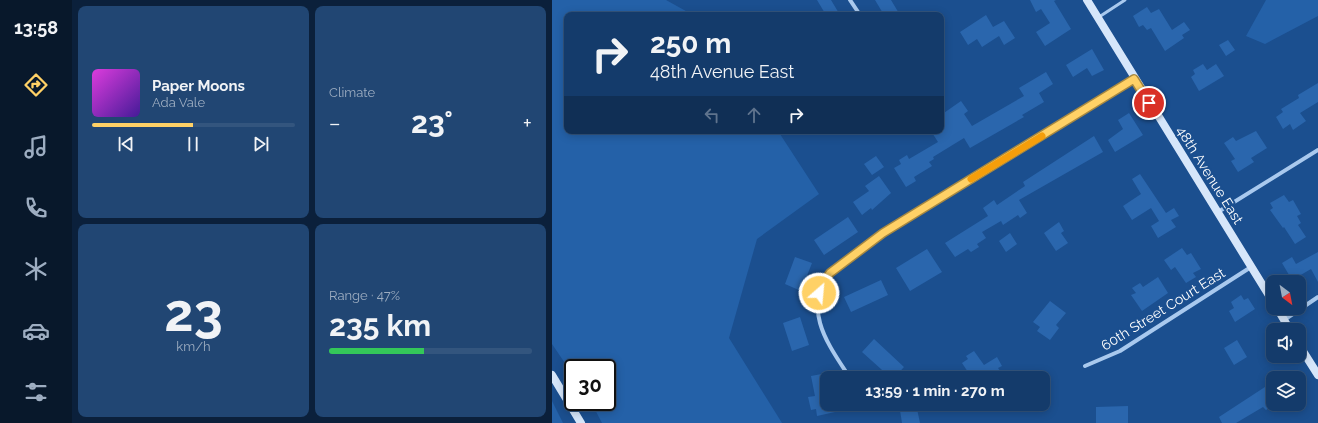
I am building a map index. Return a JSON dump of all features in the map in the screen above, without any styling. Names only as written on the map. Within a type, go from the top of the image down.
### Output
[{"type":"street","points":[[850,0],[858,12]]},
{"type":"street","name":"48th Avenue East","points":[[1087,0],[1134,79],[1266,291]]},
{"type":"street","points":[[846,371],[823,331],[817,308],[820,288],[835,269],[883,233],[1134,79]]},
{"type":"street","points":[[1218,212],[1318,150]]},
{"type":"street","name":"60th Street Court East","points":[[1085,366],[1120,351],[1251,266]]},
{"type":"street","points":[[1284,320],[1318,297]]},
{"type":"street","points":[[1281,315],[1286,323]]},
{"type":"street","points":[[1306,356],[1318,375]]},
{"type":"street","points":[[552,375],[581,423]]},
{"type":"lane","points":[[1097,18],[1125,0]]},
{"type":"shaded area","points":[[552,0],[666,0],[688,12],[564,12],[564,134],[780,134],[819,194],[757,239],[729,338],[782,423],[602,423],[596,411],[616,411],[616,359],[564,359],[564,362],[552,344]]},
{"type":"shaded area","points":[[1266,0],[1318,0],[1318,16],[1265,44],[1246,36]]},
{"type":"shaded area","points":[[552,401],[563,423],[552,423]]},
{"type":"building","points":[[817,0],[831,0],[838,12],[824,12]]},
{"type":"building","points":[[875,0],[891,0],[898,12],[882,12]]},
{"type":"building","points":[[1030,0],[1056,0],[1054,1],[1071,29],[1045,46],[1036,32],[1050,23],[1041,9],[1036,12]]},
{"type":"building","points":[[1147,7],[1151,13],[1159,9],[1172,30],[1184,22],[1190,30],[1182,35],[1184,38],[1165,51],[1151,28],[1147,30],[1143,25],[1139,27],[1133,16]]},
{"type":"building","points":[[986,15],[993,27],[1004,21],[1015,38],[1004,45],[999,36],[982,47],[977,39],[968,45],[960,32]]},
{"type":"building","points":[[1228,40],[1235,50],[1226,56],[1219,45]]},
{"type":"building","points":[[1092,49],[1104,70],[1092,76],[1087,68],[1073,77],[1066,65]]},
{"type":"building","points":[[1203,64],[1207,70],[1216,64],[1224,76],[1199,91],[1191,77],[1195,74],[1193,70]]},
{"type":"building","points":[[1046,72],[1053,84],[1039,93],[1044,102],[1022,115],[1024,117],[970,148],[964,138],[933,157],[934,159],[929,162],[932,166],[914,177],[916,181],[906,187],[894,168],[901,164],[899,160],[907,155],[909,159],[938,142],[933,134],[944,134],[944,113],[961,101],[968,111],[964,114],[972,126],[1024,96],[1019,88]]},
{"type":"building","points":[[1318,83],[1318,102],[1300,113],[1306,121],[1293,130],[1290,124],[1283,129],[1276,117],[1283,112],[1281,109],[1299,98],[1298,95]]},
{"type":"building","points":[[1129,113],[1143,135],[1115,152],[1108,140],[1123,129],[1118,120]]},
{"type":"building","points":[[1256,131],[1267,148],[1251,158],[1254,162],[1238,172],[1231,161],[1235,159],[1224,143],[1233,137],[1236,141]]},
{"type":"building","points":[[1094,136],[1103,152],[1019,200],[1027,213],[1020,218],[1018,215],[1003,225],[1001,221],[982,232],[986,238],[977,244],[979,247],[971,252],[968,249],[955,257],[945,243],[988,216],[983,208],[994,200],[997,205],[1025,186],[1023,182]]},
{"type":"building","points":[[876,156],[884,167],[872,175],[864,164]]},
{"type":"building","points":[[1140,174],[1166,213],[1174,208],[1179,216],[1171,220],[1176,227],[1158,238],[1151,226],[1159,221],[1151,208],[1132,220],[1123,206],[1141,194],[1132,179]]},
{"type":"building","points":[[879,176],[891,193],[872,210],[871,208],[862,215],[853,202],[869,191],[865,186]]},
{"type":"building","points":[[1284,195],[1289,202],[1293,200],[1301,214],[1297,216],[1301,223],[1298,225],[1306,237],[1295,244],[1284,227],[1283,228],[1270,210],[1273,208],[1270,203]]},
{"type":"building","points":[[848,217],[858,232],[824,255],[814,240]]},
{"type":"building","points":[[1059,222],[1064,231],[1061,233],[1068,243],[1056,251],[1044,233]]},
{"type":"building","points":[[1010,233],[1017,244],[1006,252],[999,241]]},
{"type":"building","points":[[1182,248],[1187,255],[1191,253],[1201,269],[1193,273],[1196,277],[1186,283],[1175,267],[1171,270],[1164,260]]},
{"type":"building","points":[[927,249],[942,272],[910,291],[896,268]]},
{"type":"building","points":[[1318,252],[1318,282],[1311,269],[1301,275],[1289,275],[1282,263],[1292,257],[1296,264]]},
{"type":"building","points":[[795,257],[812,263],[801,291],[785,284]]},
{"type":"building","points":[[1158,277],[1168,293],[1142,311],[1131,295],[1136,293],[1132,288],[1140,283],[1143,287]]},
{"type":"building","points":[[881,280],[888,295],[851,312],[844,297]]},
{"type":"building","points":[[1241,295],[1244,300],[1248,298],[1255,309],[1235,322],[1229,311],[1234,308],[1231,302]]},
{"type":"building","points":[[1050,301],[1066,313],[1056,325],[1059,328],[1050,340],[1037,331],[1040,327],[1033,322]]},
{"type":"building","points":[[800,317],[809,345],[792,351],[783,323]]},
{"type":"building","points":[[874,339],[904,367],[900,371],[883,371],[862,352]]},
{"type":"building","points":[[1237,340],[1247,357],[1234,365],[1224,348]]},
{"type":"building","points":[[974,351],[984,365],[997,357],[1002,366],[998,368],[1000,371],[967,371],[962,363],[968,359],[966,356]]},
{"type":"building","points":[[820,374],[820,411],[835,412],[817,416],[816,409],[811,410],[808,397],[815,396],[811,376]]},
{"type":"building","points":[[1266,386],[1266,410],[1263,407],[1236,423],[1222,423],[1219,417]]},
{"type":"building","points":[[1128,406],[1128,423],[1096,423],[1096,407]]},
{"type":"building","points":[[900,411],[917,411],[920,423],[902,423]]},
{"type":"slow traffic","points":[[971,179],[1042,136]]},
{"type":"route","points":[[819,293],[820,288],[830,273],[844,260],[883,233],[1134,79],[1149,103]]}]
